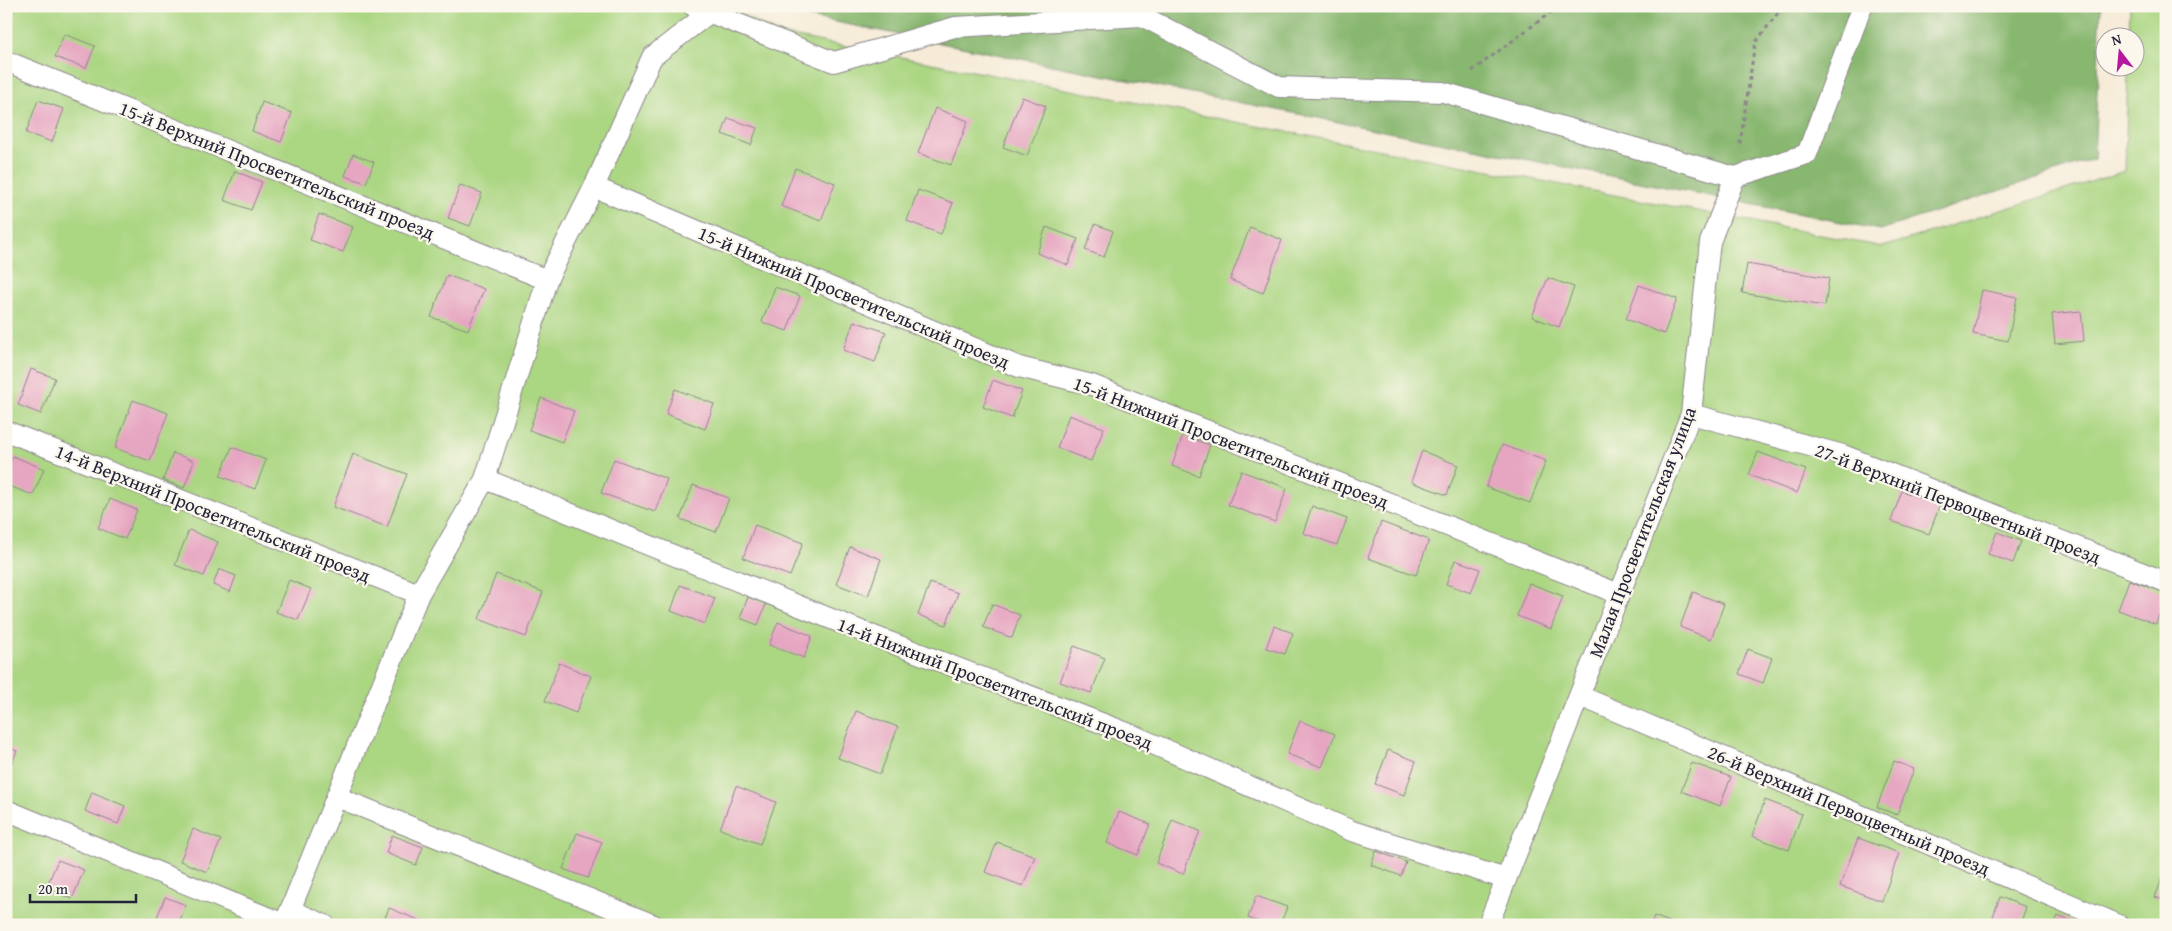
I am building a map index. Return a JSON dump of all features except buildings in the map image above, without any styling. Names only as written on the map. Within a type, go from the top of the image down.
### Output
[{"type":"lane","points":[[286,920],[419,594],[485,479],[547,280],[594,187],[652,57],[701,10],[834,62],[955,27],[1142,16],[1279,87],[1443,92],[1736,177],[1807,154],[1862,6]]},
{"type":"lane","name":"15-й Верхний Просветительский проезд","points":[[6,61],[547,280]]},
{"type":"lane","name":"Малая Просветительская улица","points":[[1488,925],[1691,414],[1710,242],[1736,177]]},
{"type":"lane","name":"15-й Нижний Просветительский проезд","points":[[594,187],[1019,367],[1092,384],[1619,594]]},
{"type":"lane","name":"27-й Верхний Первоцветный проезд","points":[[1691,414],[1843,455],[2166,582]]},
{"type":"lane","name":"14-й Верхний Просветительский проезд","points":[[6,431],[419,594]]},
{"type":"lane","name":"14-й Нижний Просветительский проезд","points":[[485,479],[871,635],[1130,734],[1352,832],[1506,879]]},
{"type":"lane","name":"26-й Верхний Первоцветный проезд","points":[[1580,696],[2119,925]]},
{"type":"lane","points":[[337,797],[654,925]]},
{"type":"lane","points":[[6,810],[286,920],[325,925]]},
{"type":"path","points":[[1443,92],[1559,6]]},
{"type":"path","points":[[1736,177],[1755,42],[1783,6]]},
{"type":"green space","points":[[6,6],[726,6],[776,33],[1883,247],[2125,171],[2128,78],[2144,78],[2144,28],[2129,28],[2130,6],[2166,6],[2166,925],[6,925]]},
{"type":"green space","points":[[771,6],[2101,6],[2100,28],[2094,28],[2094,78],[2098,78],[2094,159],[1881,230],[780,11]]}]
